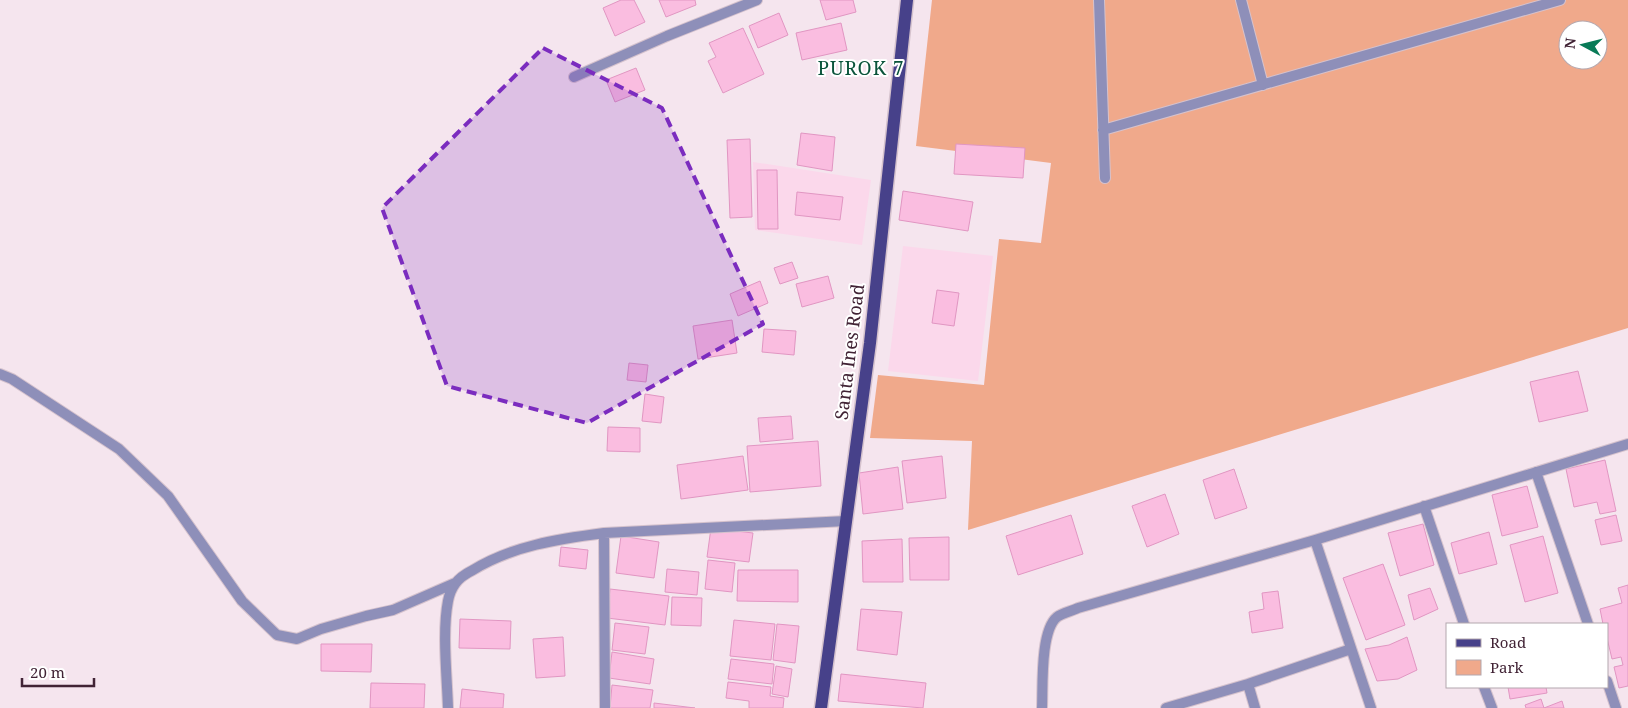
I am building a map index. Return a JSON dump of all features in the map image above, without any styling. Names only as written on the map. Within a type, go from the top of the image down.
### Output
[{"type":"main road","name":"Santa Ines Road","points":[[822,708],[870,343],[907,0]]},
{"type":"street","points":[[574,77],[667,36],[757,0]]},
{"type":"street","points":[[1099,0],[1105,178]]},
{"type":"street","points":[[1241,0],[1263,85]]},
{"type":"street","points":[[1103,130],[1560,0]]},
{"type":"street","points":[[0,374],[12,379],[119,449],[168,496],[242,601],[277,635],[297,639],[321,629],[393,610],[455,583],[488,560],[523,548],[574,537],[604,533],[846,521]]},
{"type":"street","points":[[1042,708],[1045,648],[1049,629],[1058,616],[1078,608],[1315,540],[1628,444]]},
{"type":"street","points":[[1536,472],[1588,623]]},
{"type":"street","points":[[1424,506],[1464,623]]},
{"type":"street","points":[[604,533],[605,708]]},
{"type":"street","points":[[1315,540],[1371,708]]},
{"type":"street","points":[[448,708],[446,620],[448,600],[455,583]]},
{"type":"street","points":[[1166,708],[1248,684],[1351,649]]},
{"type":"street","points":[[1248,684],[1255,708]]},
{"type":"street","points":[[1608,684],[1616,708]]},
{"type":"street","points":[[1484,688],[1492,708]]},
{"type":"highlighted area","points":[[543,48],[662,108],[763,324],[587,423],[447,386],[382,208]]},
{"type":"shaded area","points":[[753,162],[871,180],[862,245],[755,230]]},
{"type":"shaded area","points":[[903,246],[993,256],[978,381],[888,371]]},
{"type":"green space","points":[[932,0],[1628,0],[1628,328],[968,530],[972,441],[870,438],[878,375],[984,385],[999,239],[1041,243],[1051,163],[916,146]]},
{"type":"building","points":[[621,0],[634,0],[645,22],[615,36],[603,8]]},
{"type":"building","points":[[659,0],[695,0],[696,5],[666,17]]},
{"type":"building","points":[[820,0],[853,0],[856,12],[826,20]]},
{"type":"building","points":[[779,13],[788,35],[758,48],[749,26]]},
{"type":"building","points":[[841,23],[847,50],[802,60],[796,33]]},
{"type":"building","points":[[743,28],[764,74],[723,93],[708,61],[716,57],[709,43]]},
{"type":"building","points":[[636,68],[645,90],[615,102],[606,80]]},
{"type":"building","points":[[801,133],[835,137],[832,171],[797,165]]},
{"type":"building","points":[[750,139],[752,217],[730,218],[727,140]]},
{"type":"building","points":[[956,144],[1025,148],[1023,178],[954,174]]},
{"type":"building","points":[[757,170],[777,170],[778,229],[758,229]]},
{"type":"building","points":[[903,191],[973,202],[968,231],[899,220]]},
{"type":"building","points":[[797,192],[843,197],[840,220],[795,215]]},
{"type":"building","points":[[792,262],[798,278],[780,284],[774,268]]},
{"type":"building","points":[[828,276],[834,298],[802,307],[796,284]]},
{"type":"building","points":[[760,281],[768,303],[738,316],[730,294]]},
{"type":"building","points":[[937,290],[959,293],[954,326],[932,323]]},
{"type":"building","points":[[732,320],[737,353],[698,359],[693,326]]},
{"type":"building","points":[[764,329],[796,331],[794,355],[762,352]]},
{"type":"building","points":[[629,363],[648,365],[646,382],[627,380]]},
{"type":"building","points":[[1578,371],[1588,411],[1539,422],[1530,382]]},
{"type":"building","points":[[645,394],[664,397],[661,423],[642,421]]},
{"type":"building","points":[[791,416],[793,439],[760,442],[758,418]]},
{"type":"building","points":[[608,427],[640,428],[640,452],[607,451]]},
{"type":"building","points":[[818,441],[821,486],[750,492],[747,446]]},
{"type":"building","points":[[743,456],[748,490],[681,499],[677,465]]},
{"type":"building","points":[[942,456],[946,498],[907,503],[902,461]]},
{"type":"building","points":[[1605,460],[1616,511],[1600,514],[1597,502],[1574,507],[1566,469]]},
{"type":"building","points":[[898,467],[903,509],[863,514],[859,473]]},
{"type":"building","points":[[1234,469],[1247,508],[1215,519],[1203,480]]},
{"type":"building","points":[[1527,486],[1538,527],[1502,536],[1492,495]]},
{"type":"building","points":[[1165,494],[1179,534],[1147,547],[1132,506]]},
{"type":"building","points":[[1071,515],[1083,554],[1018,575],[1006,536]]},
{"type":"building","points":[[1616,515],[1622,541],[1601,545],[1595,520]]},
{"type":"building","points":[[1423,524],[1434,565],[1400,576],[1388,533]]},
{"type":"building","points":[[711,528],[753,533],[749,562],[707,557]]},
{"type":"building","points":[[1489,532],[1497,564],[1459,574],[1451,543]]},
{"type":"building","points":[[621,536],[659,542],[654,578],[616,573]]},
{"type":"building","points":[[1543,536],[1558,593],[1525,602],[1510,545]]},
{"type":"building","points":[[949,537],[949,580],[910,580],[909,538]]},
{"type":"building","points":[[902,539],[903,582],[863,582],[862,541]]},
{"type":"building","points":[[561,547],[588,550],[586,569],[559,566]]},
{"type":"building","points":[[708,560],[735,563],[732,592],[705,589]]},
{"type":"building","points":[[1383,564],[1405,625],[1366,640],[1343,578]]},
{"type":"building","points":[[667,569],[699,572],[697,595],[665,592]]},
{"type":"building","points":[[738,570],[798,570],[798,602],[737,601]]},
{"type":"building","points":[[1628,585],[1628,686],[1619,688],[1614,667],[1623,665],[1621,657],[1612,659],[1608,642],[1608,623],[1603,623],[1600,609],[1622,603],[1618,588]]},
{"type":"building","points":[[1430,588],[1438,609],[1414,620],[1408,595]]},
{"type":"building","points":[[610,589],[669,596],[665,625],[607,618]]},
{"type":"building","points":[[1278,591],[1283,628],[1252,633],[1249,612],[1264,609],[1262,593]]},
{"type":"building","points":[[672,597],[702,598],[701,626],[671,625]]},
{"type":"building","points":[[861,609],[902,612],[897,655],[857,650]]},
{"type":"building","points":[[460,619],[511,621],[510,649],[459,648]]},
{"type":"building","points":[[734,620],[775,624],[771,660],[730,656]]},
{"type":"building","points":[[615,623],[649,627],[645,654],[612,650]]},
{"type":"building","points":[[777,624],[799,626],[795,663],[773,660]]},
{"type":"building","points":[[563,637],[565,676],[536,678],[533,639]]},
{"type":"building","points":[[1407,637],[1417,670],[1398,679],[1377,681],[1365,649],[1389,645]]},
{"type":"building","points":[[321,644],[372,644],[371,672],[321,671]]},
{"type":"building","points":[[612,652],[654,659],[650,684],[609,678]]},
{"type":"building","points":[[731,659],[774,664],[772,684],[728,679]]},
{"type":"building","points":[[776,666],[792,669],[788,697],[772,694]]},
{"type":"building","points":[[841,674],[926,683],[923,708],[838,701]]},
{"type":"building","points":[[728,682],[771,687],[770,696],[784,698],[783,708],[749,708],[749,701],[726,698]]},
{"type":"building","points":[[371,683],[425,684],[424,708],[370,708]]},
{"type":"building","points":[[612,685],[653,690],[650,708],[610,708]]},
{"type":"building","points":[[1508,688],[1546,688],[1547,693],[1510,699]]},
{"type":"building","points":[[462,689],[504,694],[503,708],[460,708]]},
{"type":"building","points":[[1541,699],[1544,708],[1526,708],[1525,705]]},
{"type":"building","points":[[1562,701],[1564,708],[1544,708]]},
{"type":"building","points":[[654,703],[695,708],[654,708]]},
{"type":"district","name":"PUROK 7","points":[[861,68]]}]
